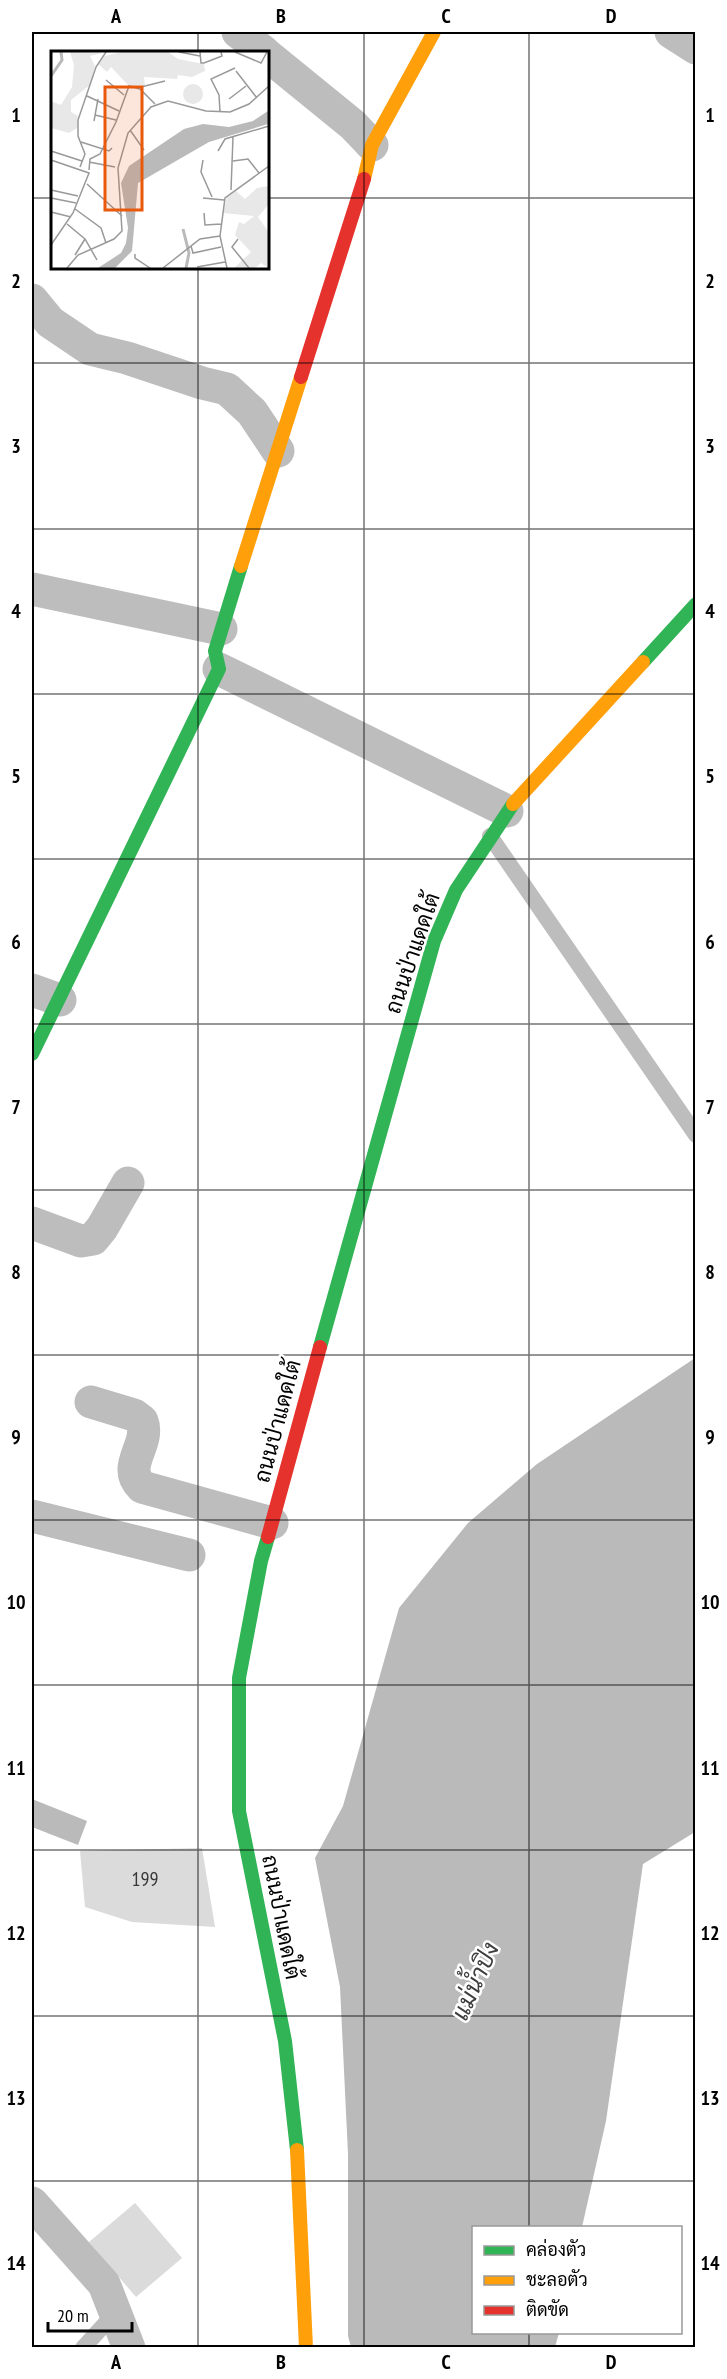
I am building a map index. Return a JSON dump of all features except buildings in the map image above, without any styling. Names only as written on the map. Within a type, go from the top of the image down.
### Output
[{"type":"street","points":[[238,32],[262,51]]},
{"type":"street","points":[[32,1054],[46,995],[110,892],[219,669],[215,651],[221,629],[363,182],[372,145],[434,32]]},
{"type":"street","points":[[671,32],[696,48]]},
{"type":"street","points":[[268,56],[353,125],[372,145]]},
{"type":"street","points":[[32,300],[50,322],[90,349],[127,358],[226,389],[252,412],[278,451]]},
{"type":"street","points":[[32,589],[221,629]]},
{"type":"street","name":"ถนนป่าแดดใต้","points":[[306,2348],[296,2126],[285,2041],[239,1811],[239,1678],[261,1561],[434,941],[456,890],[499,823],[696,604]]},
{"type":"street","points":[[219,669],[499,823]]},
{"type":"street","points":[[32,1223],[81,1241],[93,1239],[102,1228],[128,1183]]},
{"type":"street","points":[[90,1402],[134,1415],[142,1421],[144,1434],[133,1466],[137,1482],[142,1487],[272,1523]]},
{"type":"street","points":[[32,1516],[189,1555]]},
{"type":"street","points":[[32,2204],[104,2284],[129,2348]]},
{"type":"lane","points":[[499,823],[696,1135]]},
{"type":"lane","points":[[83,2348],[116,2313]]},
{"type":"water","name":"แม่น้ำปิง","points":[[695,1358],[695,1832],[643,1864],[606,2121],[582,2226],[472,2226],[472,2334],[559,2334],[555,2347],[351,2347],[348,2336],[348,2154],[340,1987],[315,1858],[343,1806],[399,1608],[468,1523],[537,1464]]},
{"type":"water","points":[[32,1799],[87,1821],[78,1845],[32,1827]]},
{"type":"traffic: fast","points":[[32,1054],[219,669],[215,651],[241,566]]},
{"type":"traffic: fast","points":[[643,662],[696,604]]},
{"type":"traffic: fast","points":[[320,1347],[434,941],[456,890],[513,804]]},
{"type":"traffic: fast","points":[[268,1537],[261,1561],[239,1678],[239,1811],[285,2041],[297,2150]]},
{"type":"traffic: slow","points":[[364,179],[372,145],[434,32]]},
{"type":"traffic: slow","points":[[241,566],[301,377]]},
{"type":"traffic: slow","points":[[513,804],[643,662]]},
{"type":"traffic: slow","points":[[297,2150],[306,2348]]},
{"type":"traffic: jam","points":[[301,377],[364,179]]},
{"type":"traffic: jam","points":[[268,1537],[320,1347]]}]
